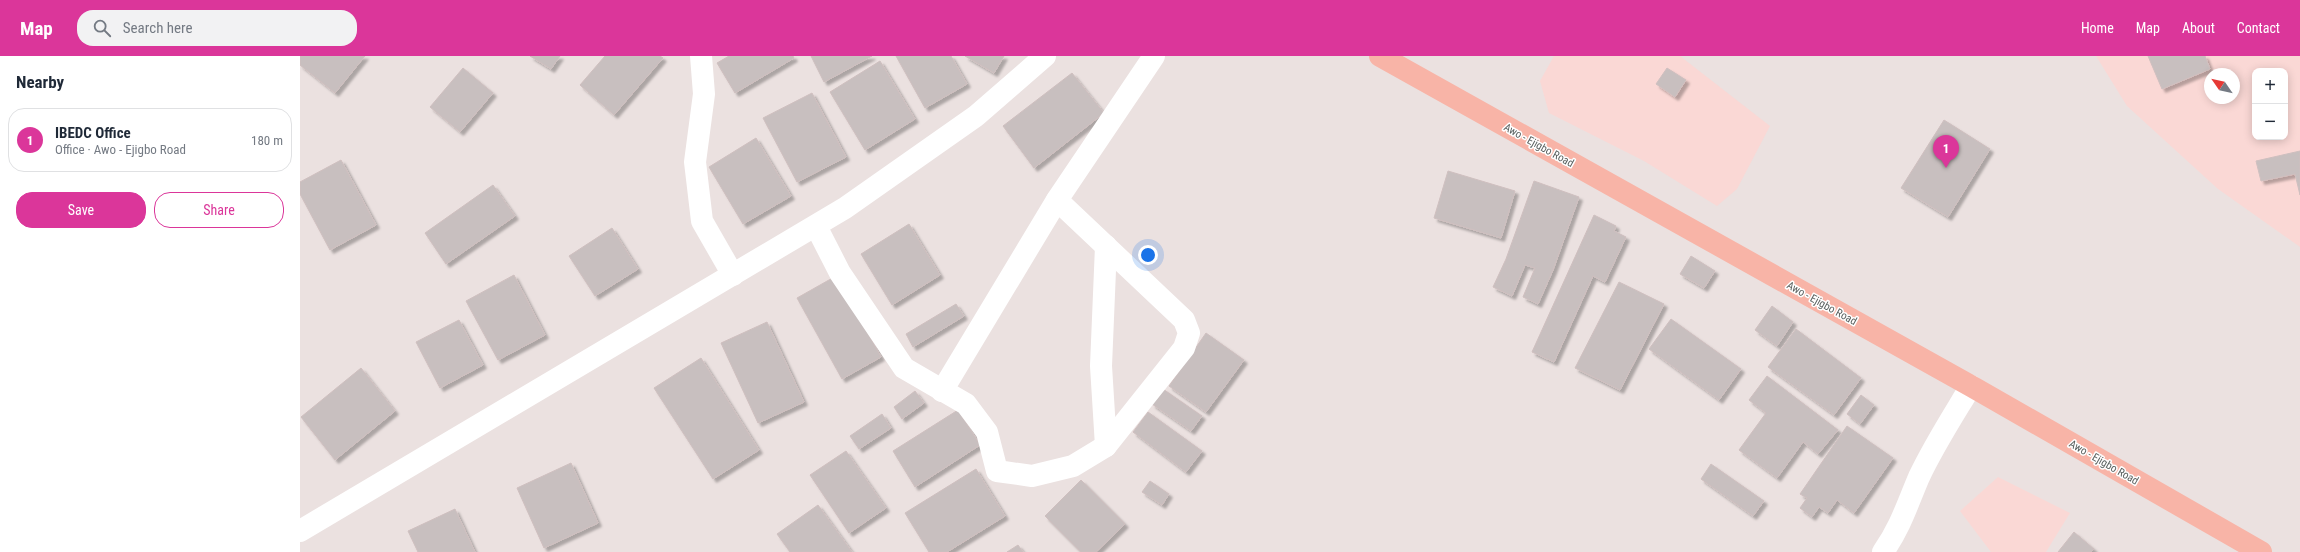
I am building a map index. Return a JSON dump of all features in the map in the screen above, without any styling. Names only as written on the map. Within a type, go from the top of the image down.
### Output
[{"type":"main road","name":"Awo - Ejigbo Road","points":[[1380,56],[1971,386],[2261,552]]},
{"type":"street","points":[[701,56],[704,94],[694,162],[702,221],[733,275]]},
{"type":"street","points":[[300,531],[845,208],[976,116],[1045,56]]},
{"type":"street","points":[[942,391],[1057,200],[1154,56]]},
{"type":"street","points":[[816,226],[840,273],[904,368],[966,404],[987,432],[997,471],[1032,476],[1073,466],[1106,446],[1184,348],[1189,333],[1184,320],[1057,200]]},
{"type":"street","points":[[1106,246],[1101,366],[1106,446]]},
{"type":"street","points":[[1883,552],[1899,541],[1923,471],[1942,433],[1971,386]]},
{"type":"shaded area","points":[[1554,56],[1680,56],[1770,126],[1737,189],[1717,206],[1644,161],[1549,113],[1540,81]]},
{"type":"shaded area","points":[[2096,56],[2300,56],[2300,247],[2218,189],[2127,106]]},
{"type":"shaded area","points":[[1998,477],[2070,513],[2046,552],[1991,552],[1960,511]]},
{"type":"building","points":[[300,56],[365,56],[335,93],[300,65]]},
{"type":"building","points":[[530,56],[560,56],[551,69]]},
{"type":"building","points":[[605,56],[660,56],[663,58],[614,115],[580,85]]},
{"type":"building","points":[[729,56],[793,56],[794,58],[735,93],[717,63]]},
{"type":"building","points":[[811,56],[872,56],[824,82]]},
{"type":"building","points":[[896,56],[951,56],[967,84],[925,108]]},
{"type":"building","points":[[965,56],[1004,56],[994,73]]},
{"type":"building","points":[[2148,56],[2205,56],[2210,68],[2204,68],[2204,72],[2162,89]]},
{"type":"building","points":[[880,61],[915,119],[865,150],[830,92]]},
{"type":"building","points":[[463,68],[493,93],[460,132],[430,107]]},
{"type":"building","points":[[1667,68],[1686,80],[1675,97],[1656,84]]},
{"type":"building","points":[[1072,73],[1104,113],[1034,168],[1003,126]]},
{"type":"building","points":[[812,93],[846,157],[797,182],[763,118]]},
{"type":"building","points":[[1944,120],[1990,149],[1948,217],[1901,188]]},
{"type":"building","points":[[756,138],[791,196],[743,224],[709,167]]},
{"type":"building","points":[[2300,151],[2300,195],[2295,174],[2261,181],[2256,161]]},
{"type":"building","points":[[341,160],[376,225],[330,250],[300,194],[300,182]]},
{"type":"building","points":[[1448,171],[1515,191],[1501,238],[1434,218]]},
{"type":"building","points":[[1534,181],[1579,197],[1553,270],[1538,304],[1523,297],[1535,268],[1525,265],[1512,296],[1493,287],[1506,259]]},
{"type":"building","points":[[493,185],[515,216],[446,264],[425,233]]},
{"type":"building","points":[[1594,215],[1616,226],[1614,231],[1626,237],[1605,282],[1593,276],[1554,362],[1532,352]]},
{"type":"building","points":[[909,224],[940,275],[892,305],[861,254]]},
{"type":"building","points":[[612,228],[638,269],[595,296],[569,256]]},
{"type":"building","points":[[1691,256],[1715,271],[1704,288],[1680,274]]},
{"type":"building","points":[[514,275],[545,335],[498,360],[466,301]]},
{"type":"building","points":[[836,276],[881,357],[842,379],[797,298]]},
{"type":"building","points":[[1619,282],[1664,304],[1620,390],[1575,368]]},
{"type":"building","points":[[956,304],[964,316],[913,347],[906,334]]},
{"type":"building","points":[[1772,306],[1793,322],[1777,346],[1755,330]]},
{"type":"building","points":[[1671,319],[1741,369],[1719,400],[1649,349]]},
{"type":"building","points":[[459,320],[483,365],[440,388],[416,342]]},
{"type":"building","points":[[767,322],[804,402],[758,423],[721,343]]},
{"type":"building","points":[[1796,329],[1861,378],[1834,415],[1768,367]]},
{"type":"building","points":[[1206,333],[1244,360],[1206,412],[1169,386]]},
{"type":"building","points":[[701,358],[759,450],[713,479],[654,388]]},
{"type":"building","points":[[361,368],[395,411],[335,460],[301,417]]},
{"type":"building","points":[[1767,376],[1838,430],[1818,454],[1803,442],[1777,478],[1739,450],[1766,413],[1749,400]]},
{"type":"building","points":[[1163,389],[1202,416],[1191,431],[1152,404]]},
{"type":"building","points":[[915,391],[924,403],[902,419],[894,407]]},
{"type":"building","points":[[1861,395],[1874,405],[1860,424],[1847,414]]},
{"type":"building","points":[[958,410],[980,445],[915,487],[893,451]]},
{"type":"building","points":[[1148,412],[1202,451],[1186,472],[1133,432]]},
{"type":"building","points":[[882,414],[891,428],[859,449],[850,436]]},
{"type":"building","points":[[1847,426],[1893,458],[1854,513],[1837,500],[1828,513],[1819,507],[1812,517],[1800,508],[1807,498],[1800,494]]},
{"type":"building","points":[[846,451],[886,508],[849,533],[810,475]]},
{"type":"building","points":[[571,463],[598,523],[544,548],[517,488]]},
{"type":"building","points":[[1711,464],[1764,501],[1753,516],[1701,479]]},
{"type":"building","points":[[976,469],[1005,516],[947,552],[929,552],[905,513]]},
{"type":"building","points":[[1081,480],[1125,524],[1096,552],[1081,552],[1045,516]]},
{"type":"building","points":[[1150,481],[1169,494],[1162,505],[1142,492]]},
{"type":"building","points":[[818,505],[852,552],[790,552],[777,534]]},
{"type":"building","points":[[455,509],[475,552],[418,552],[408,531]]},
{"type":"building","points":[[2074,532],[2094,549],[2091,552],[2058,552]]},
{"type":"building","points":[[1018,545],[1023,552],[1007,552]]},
{"type":"place","name":"IBEDC Office","points":[[1946,168]]}]
